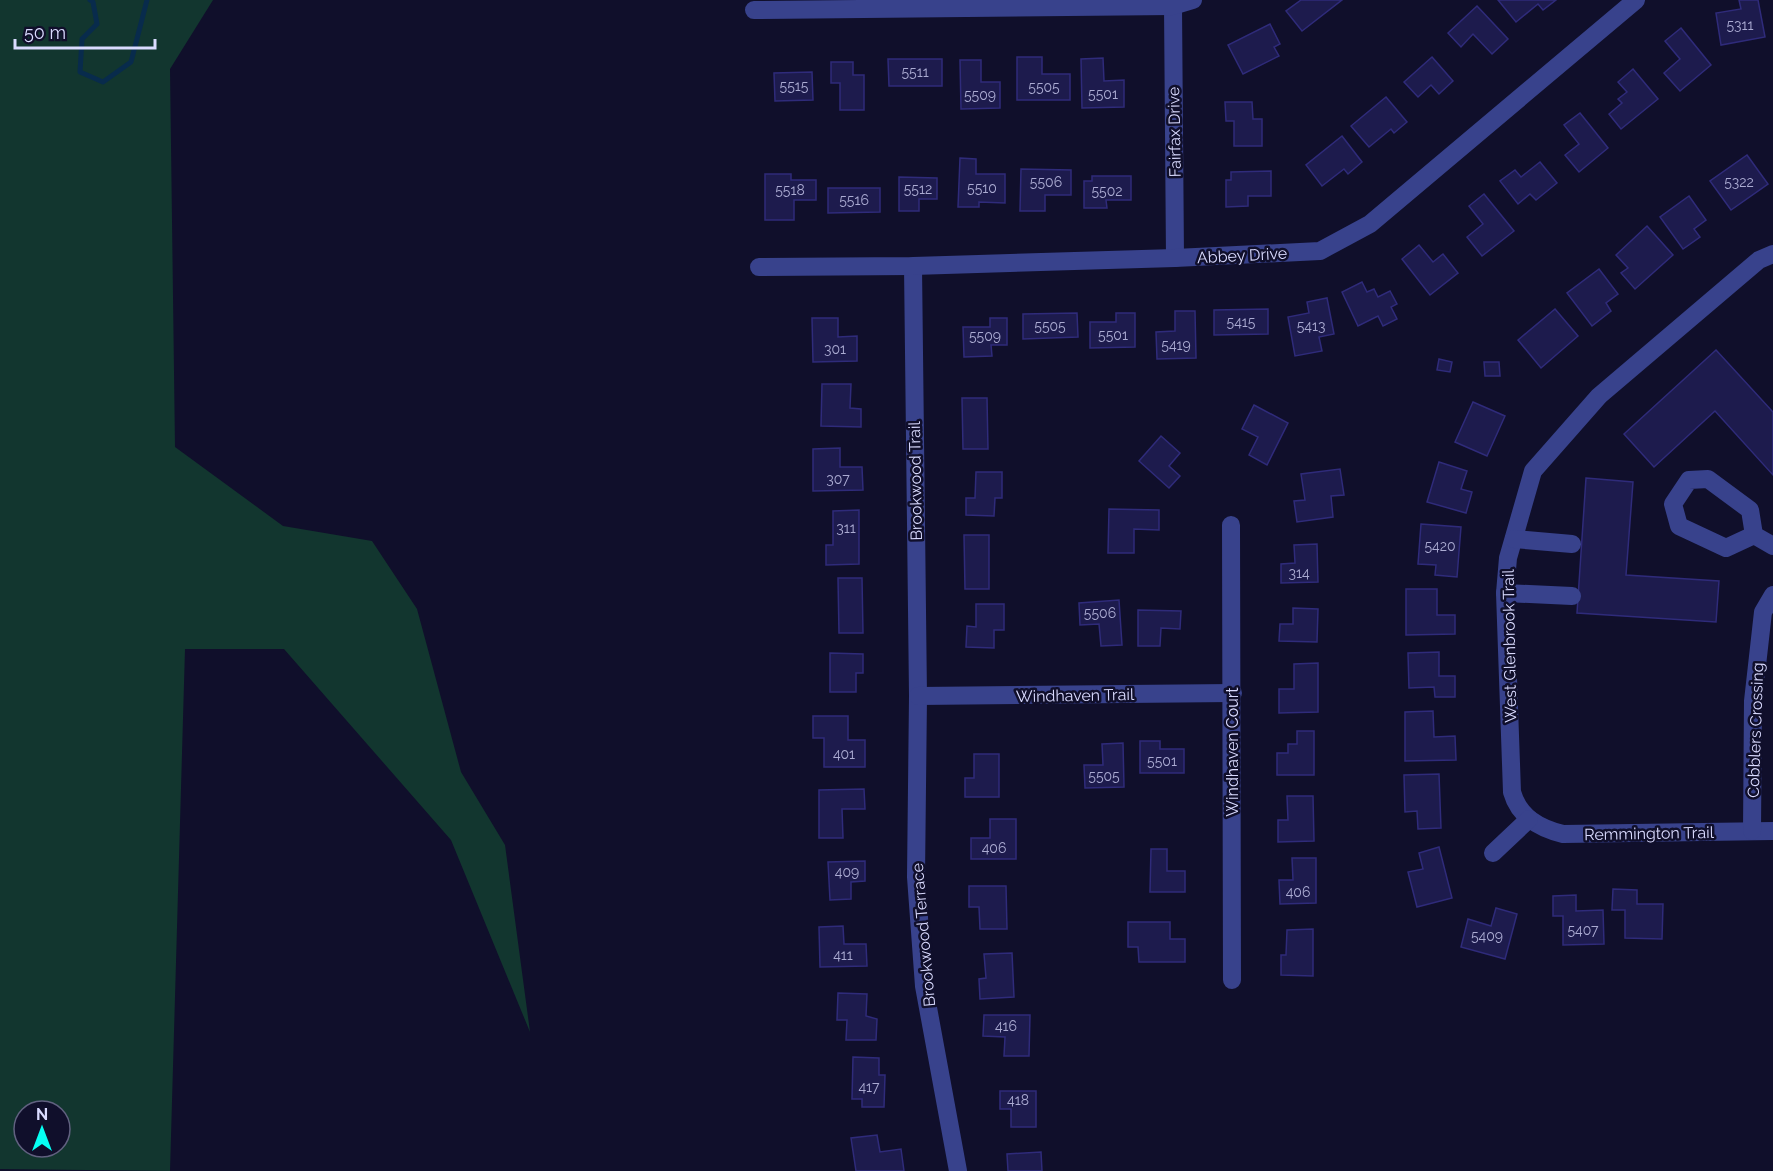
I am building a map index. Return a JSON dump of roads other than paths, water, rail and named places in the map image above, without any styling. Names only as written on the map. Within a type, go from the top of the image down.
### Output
[{"type":"street","points":[[754,10],[882,4],[1173,6],[1193,0]]},
{"type":"street","name":"Abbey Drive","points":[[759,267],[913,266],[1320,251],[1370,224],[1636,0]]},
{"type":"street","name":"Fairfax Drive","points":[[1173,6],[1175,258]]},
{"type":"street","name":"West Glenbrook Trail","points":[[1529,819],[1520,810],[1512,792],[1505,593],[1508,558],[1533,471],[1599,396],[1759,260],[1773,254]]},
{"type":"street","name":"Brookwood Trail","points":[[913,266],[918,696]]},
{"type":"street","points":[[1754,534],[1726,548],[1679,526],[1673,504],[1689,480],[1708,479],[1750,510],[1754,534],[1773,546]]},
{"type":"street","name":"Windhaven Court","points":[[1231,525],[1232,980]]},
{"type":"street","points":[[1514,539],[1572,544]]},
{"type":"street","points":[[1505,593],[1572,596]]},
{"type":"street","name":"Cobblers Crossing","points":[[1752,831],[1753,701],[1763,612],[1773,595]]},
{"type":"street","name":"Windhaven Trail","points":[[918,696],[1233,693]]},
{"type":"street","name":"Brookwood Terrace","points":[[918,696],[916,877],[924,986],[958,1171]]},
{"type":"street","points":[[1493,854],[1529,819]]},
{"type":"street","name":"Remmington Trail","points":[[1529,819],[1548,830],[1563,834],[1773,831]]},
{"type":"waterway","points":[[90,0],[93,2],[97,24],[82,39],[80,72],[103,82],[131,62],[147,0]]}]
